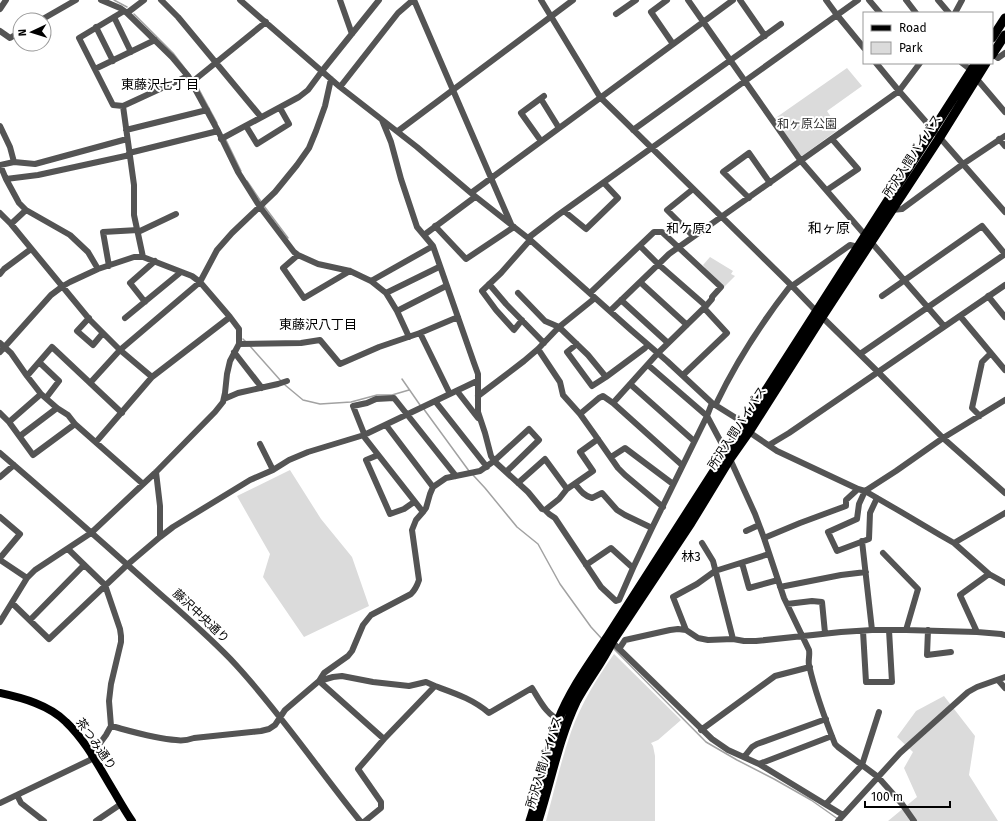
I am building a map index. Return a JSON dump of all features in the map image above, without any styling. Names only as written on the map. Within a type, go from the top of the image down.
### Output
[{"type":"highway","points":[[993,36],[1005,18]]},
{"type":"highway","points":[[993,53],[1005,35]]},
{"type":"highway","name":"所沢入間バイパス","points":[[609,642],[639,588],[728,456],[749,432],[858,247],[868,239],[892,210],[974,70],[984,64]]},
{"type":"highway","name":"所沢入間バイパス","points":[[538,821],[553,765],[568,698],[580,679],[609,642],[691,523],[728,456],[744,423],[819,314],[936,133]]},
{"type":"highway","name":"所沢入間バイパス","points":[[530,821],[545,763],[563,721]]},
{"type":"main road","name":"茶つみ通り","points":[[1,694],[42,706],[58,715],[66,722],[93,756],[132,821]]},
{"type":"street","points":[[0,9],[6,0]]},
{"type":"street","points":[[52,14],[76,0]]},
{"type":"street","points":[[101,0],[120,8],[125,12],[172,56],[188,76],[218,131],[238,172],[260,207],[294,252],[318,264],[350,271],[371,281],[386,294],[396,310],[409,337]]},
{"type":"street","points":[[144,0],[79,38],[113,105],[123,106],[188,76]]},
{"type":"street","points":[[161,0],[178,17],[261,117]]},
{"type":"street","points":[[166,5],[172,0]]},
{"type":"street","points":[[240,0],[340,87],[381,118],[473,195],[529,239],[714,403],[744,423]]},
{"type":"street","points":[[340,0],[352,34]]},
{"type":"street","points":[[221,139],[280,108],[308,90],[379,0]]},
{"type":"street","points":[[340,87],[398,13],[413,0],[513,227]]},
{"type":"street","points":[[541,0],[600,97],[792,285],[943,438],[1005,493]]},
{"type":"street","points":[[398,132],[573,0]]},
{"type":"street","points":[[667,0],[651,12],[673,44]]},
{"type":"street","points":[[688,0],[801,161],[944,326]]},
{"type":"street","points":[[424,235],[473,195],[491,178],[733,0]]},
{"type":"street","points":[[740,0],[765,36]]},
{"type":"street","points":[[826,0],[836,15],[863,47]]},
{"type":"street","points":[[522,320],[514,330],[482,292],[501,273],[529,239],[564,211],[858,0]]},
{"type":"street","points":[[869,0],[879,12]]},
{"type":"street","points":[[906,0],[915,12]]},
{"type":"street","points":[[938,0],[948,12]]},
{"type":"street","points":[[956,12],[962,0]]},
{"type":"street","points":[[616,14],[632,1]]},
{"type":"street","points":[[114,17],[131,52]]},
{"type":"street","points":[[192,82],[266,22]]},
{"type":"street","points":[[633,130],[781,24]]},
{"type":"street","points":[[96,27],[112,61]]},
{"type":"street","points":[[0,31],[10,38],[12,37]]},
{"type":"street","points":[[95,69],[155,40]]},
{"type":"street","points":[[993,56],[998,58],[1005,53]]},
{"type":"street","points":[[877,64],[1005,212]]},
{"type":"street","points":[[610,311],[658,264],[678,247],[899,91],[919,64]]},
{"type":"street","points":[[964,64],[974,70],[1005,112]]},
{"type":"street","points":[[90,383],[120,350],[200,282],[217,250],[232,233],[277,191],[298,165],[309,148],[316,131],[325,106],[331,79]]},
{"type":"street","points":[[541,142],[521,113],[542,97],[559,128]]},
{"type":"street","points":[[123,106],[134,185],[134,215],[144,257]]},
{"type":"street","points":[[246,126],[257,144],[289,124],[280,108]]},
{"type":"street","points":[[126,130],[206,110]]},
{"type":"street","points":[[381,118],[417,227],[432,246],[478,374],[478,412],[491,456],[528,492],[542,509],[555,518],[601,587],[616,601],[619,600],[673,484],[707,416],[739,360],[772,309],[792,285],[850,245],[858,247]]},
{"type":"street","points":[[0,126],[10,147],[14,162]]},
{"type":"street","points":[[6,179],[38,175],[130,154],[218,131]]},
{"type":"street","points":[[892,210],[902,209],[963,164],[1005,136]]},
{"type":"street","points":[[98,269],[88,252],[70,235],[26,210],[19,203],[0,165],[14,162],[35,164],[127,139]]},
{"type":"street","points":[[827,190],[858,169],[832,139]]},
{"type":"street","points":[[999,139],[1005,146]]},
{"type":"street","points":[[749,198],[723,172],[748,153],[770,183]]},
{"type":"street","points":[[564,211],[586,229],[618,198],[604,182]]},
{"type":"street","points":[[693,189],[667,210],[693,236]]},
{"type":"street","points":[[11,224],[26,210]]},
{"type":"street","points":[[0,212],[89,318],[120,350],[152,377]]},
{"type":"street","points":[[109,266],[103,232],[138,231],[176,214]]},
{"type":"street","points":[[435,226],[466,259],[513,227]]},
{"type":"street","points":[[860,354],[1005,254],[982,226],[882,296]]},
{"type":"street","points":[[590,293],[654,232],[662,232],[721,287],[705,307],[658,353],[613,403]]},
{"type":"street","points":[[371,281],[432,246]]},
{"type":"street","points":[[640,246],[705,307],[726,333],[683,376]]},
{"type":"street","points":[[0,274],[2,267],[31,249]]},
{"type":"street","points":[[298,255],[283,268],[304,298],[350,271]]},
{"type":"street","points":[[0,352],[2,345],[63,286],[98,269],[134,257],[144,257],[192,276],[200,282],[239,329],[238,344],[230,361],[224,399],[215,412],[156,472],[91,533],[35,570],[27,578],[0,622]]},
{"type":"street","points":[[145,302],[130,283],[155,261]]},
{"type":"street","points":[[386,294],[439,267]]},
{"type":"street","points":[[125,318],[181,272]]},
{"type":"street","points":[[640,282],[687,325]]},
{"type":"street","points":[[490,284],[506,304],[544,343]]},
{"type":"street","points":[[769,445],[789,433],[1005,285]]},
{"type":"street","points":[[396,310],[446,286]]},
{"type":"street","points":[[518,293],[545,321],[559,327],[588,354],[606,377]]},
{"type":"street","points":[[988,296],[1005,317]]},
{"type":"street","points":[[478,396],[524,361],[559,327],[595,298]]},
{"type":"street","points":[[621,300],[668,343]]},
{"type":"street","points":[[960,316],[1005,370]]},
{"type":"street","points":[[96,442],[152,377],[230,317]]},
{"type":"street","points":[[238,344],[301,344],[320,340],[340,364],[379,347],[420,333],[458,317]]},
{"type":"street","points":[[89,318],[77,331],[93,345],[103,333]]},
{"type":"street","points":[[420,333],[450,394]]},
{"type":"street","points":[[577,344],[567,352],[592,386],[648,345]]},
{"type":"street","points":[[2,345],[44,396],[57,408],[68,415],[75,424],[143,484]]},
{"type":"street","points":[[27,376],[52,348],[122,413]]},
{"type":"street","points":[[538,349],[560,382],[563,395],[580,414],[618,468],[663,507]]},
{"type":"street","points":[[234,352],[262,388]]},
{"type":"street","points":[[980,416],[972,408],[982,362],[991,353]]},
{"type":"street","points":[[9,422],[44,396],[59,381],[39,362]]},
{"type":"street","points":[[648,365],[707,416],[728,456],[759,525],[786,604],[809,650],[810,655],[808,663],[835,744],[878,777],[902,804],[914,821]]},
{"type":"street","points":[[224,399],[238,393],[287,381]]},
{"type":"street","points":[[12,603],[49,639],[105,585],[160,537],[173,527],[250,480],[308,452],[364,435],[477,381]]},
{"type":"street","points":[[630,384],[694,441]]},
{"type":"street","points":[[457,391],[481,422]]},
{"type":"street","points":[[580,414],[603,396],[613,403],[682,466]]},
{"type":"street","points":[[423,512],[365,438],[353,406],[367,403],[376,399],[394,398],[456,476]]},
{"type":"street","points":[[877,498],[870,513],[869,539],[837,551],[828,532],[857,519],[859,504],[865,491],[943,438],[1005,400]]},
{"type":"street","points":[[435,401],[487,467]]},
{"type":"street","points":[[20,436],[57,408]]},
{"type":"street","points":[[0,413],[20,436],[32,455],[75,424]]},
{"type":"street","points":[[386,425],[433,487]]},
{"type":"street","points":[[111,726],[174,740],[269,729],[275,725],[285,710],[319,681],[324,673],[345,659],[352,651],[363,625],[371,615],[415,591],[419,580],[412,530],[416,520],[426,508],[433,487],[446,478],[480,472],[529,429],[539,440],[506,472]]},
{"type":"street","points":[[749,432],[777,451],[865,491],[954,543],[989,574],[1005,583]]},
{"type":"street","points":[[545,510],[559,499],[567,489],[593,471],[580,452],[598,439]]},
{"type":"street","points":[[260,444],[273,470]]},
{"type":"street","points":[[611,457],[625,448],[673,484]]},
{"type":"street","name":"藤沢中央通り","points":[[0,453],[127,565],[234,663],[281,716],[341,798],[360,821]]},
{"type":"street","points":[[378,455],[366,460],[390,514],[414,502]]},
{"type":"street","points":[[518,483],[545,459],[567,489]]},
{"type":"street","points":[[0,477],[14,465]]},
{"type":"street","points":[[156,472],[160,506],[160,537]]},
{"type":"street","points":[[575,484],[583,494],[588,497],[592,498],[602,492],[617,510],[624,515],[652,528]]},
{"type":"street","points":[[764,538],[846,506],[846,500],[858,489]]},
{"type":"street","points":[[954,543],[1005,512]]},
{"type":"street","points":[[0,517],[20,534],[0,559],[27,578]]},
{"type":"street","points":[[746,531],[759,525]]},
{"type":"street","points":[[862,541],[872,630]]},
{"type":"street","points":[[702,544],[713,561],[733,639]]},
{"type":"street","points":[[586,565],[611,548],[633,568]]},
{"type":"street","points":[[0,803],[90,760],[111,726],[109,701],[111,684],[121,642],[120,630],[105,585],[68,549]]},
{"type":"street","points":[[883,552],[918,589],[906,630]]},
{"type":"street","points":[[686,630],[673,597],[697,584],[715,571],[770,554]]},
{"type":"street","points":[[742,563],[749,588],[778,580]]},
{"type":"street","points":[[30,620],[84,565]]},
{"type":"street","points":[[780,587],[841,575],[866,572]]},
{"type":"street","points":[[976,632],[960,595],[989,574]]},
{"type":"street","points":[[628,581],[639,588]]},
{"type":"street","points":[[786,604],[812,601],[822,602],[825,633]]},
{"type":"street","points":[[619,649],[625,640],[678,629],[686,630],[698,638],[708,640],[733,639],[744,641],[872,630],[928,630],[1005,635]]},
{"type":"street","points":[[863,631],[866,682],[892,682],[889,630]]},
{"type":"street","points":[[928,630],[927,655],[951,652]]},
{"type":"street","points":[[609,642],[619,649],[712,739],[728,750],[759,764],[843,815]]},
{"type":"street","points":[[701,730],[775,676],[810,667]]},
{"type":"street","points":[[319,681],[342,676],[373,682],[409,686],[426,682],[469,699],[483,707],[489,713],[532,688],[545,709],[563,721]]},
{"type":"street","points":[[838,821],[900,753],[968,692],[977,687],[1005,677]]},
{"type":"street","points":[[998,680],[1005,688]]},
{"type":"street","points":[[319,681],[384,739]]},
{"type":"street","points":[[365,821],[381,808],[381,802],[358,769],[384,739],[435,686]]},
{"type":"street","points":[[826,804],[862,765],[879,712]]},
{"type":"street","points":[[744,757],[752,747],[757,744],[826,719]]},
{"type":"street","points":[[759,764],[832,736]]},
{"type":"street","points":[[17,795],[21,803],[44,821]]},
{"type":"street","points":[[96,821],[121,804]]},
{"type":"green space","name":"和ヶ原公園","points":[[847,68],[862,86],[827,111],[839,129],[800,157],[774,119]]},
{"type":"green space","points":[[710,257],[733,271],[731,274],[735,276],[724,287],[703,265]]},
{"type":"green space","points":[[290,470],[321,519],[352,557],[369,606],[304,637],[263,577],[270,554],[237,496]]},
{"type":"green space","points":[[614,654],[681,720],[658,740],[651,743],[655,756],[655,821],[546,821],[564,754],[575,722],[590,692]]},
{"type":"green space","points":[[944,696],[975,736],[969,775],[998,821],[888,821],[917,797],[904,768],[913,752],[897,737],[916,711]]},
{"type":"waterway","points":[[114,0],[127,7]]},
{"type":"waterway","points":[[134,14],[173,53],[193,79]]},
{"type":"waterway","points":[[195,82],[217,123]]},
{"type":"waterway","points":[[225,138],[241,171]]},
{"type":"waterway","points":[[247,181],[262,203]]},
{"type":"waterway","points":[[264,206],[288,238]]},
{"type":"waterway","points":[[243,339],[246,342]]},
{"type":"waterway","points":[[250,346],[281,381]]},
{"type":"waterway","points":[[402,379],[420,405]]},
{"type":"waterway","points":[[285,385],[303,400],[320,404],[351,402],[377,395],[392,395],[409,390]]},
{"type":"waterway","points":[[423,408],[469,471]]},
{"type":"waterway","points":[[473,475],[517,527],[538,544],[560,584],[591,627],[602,639]]},
{"type":"waterway","points":[[613,648],[706,742],[811,800],[838,819]]},
{"type":"district","name":"東藤沢七丁目","points":[[160,84]]},
{"type":"district","name":"和ケ原2","points":[[689,228]]},
{"type":"district","name":"和ヶ原","points":[[829,228]]},
{"type":"district","name":"東藤沢八丁目","points":[[318,324]]},
{"type":"district","name":"林3","points":[[691,556]]}]
